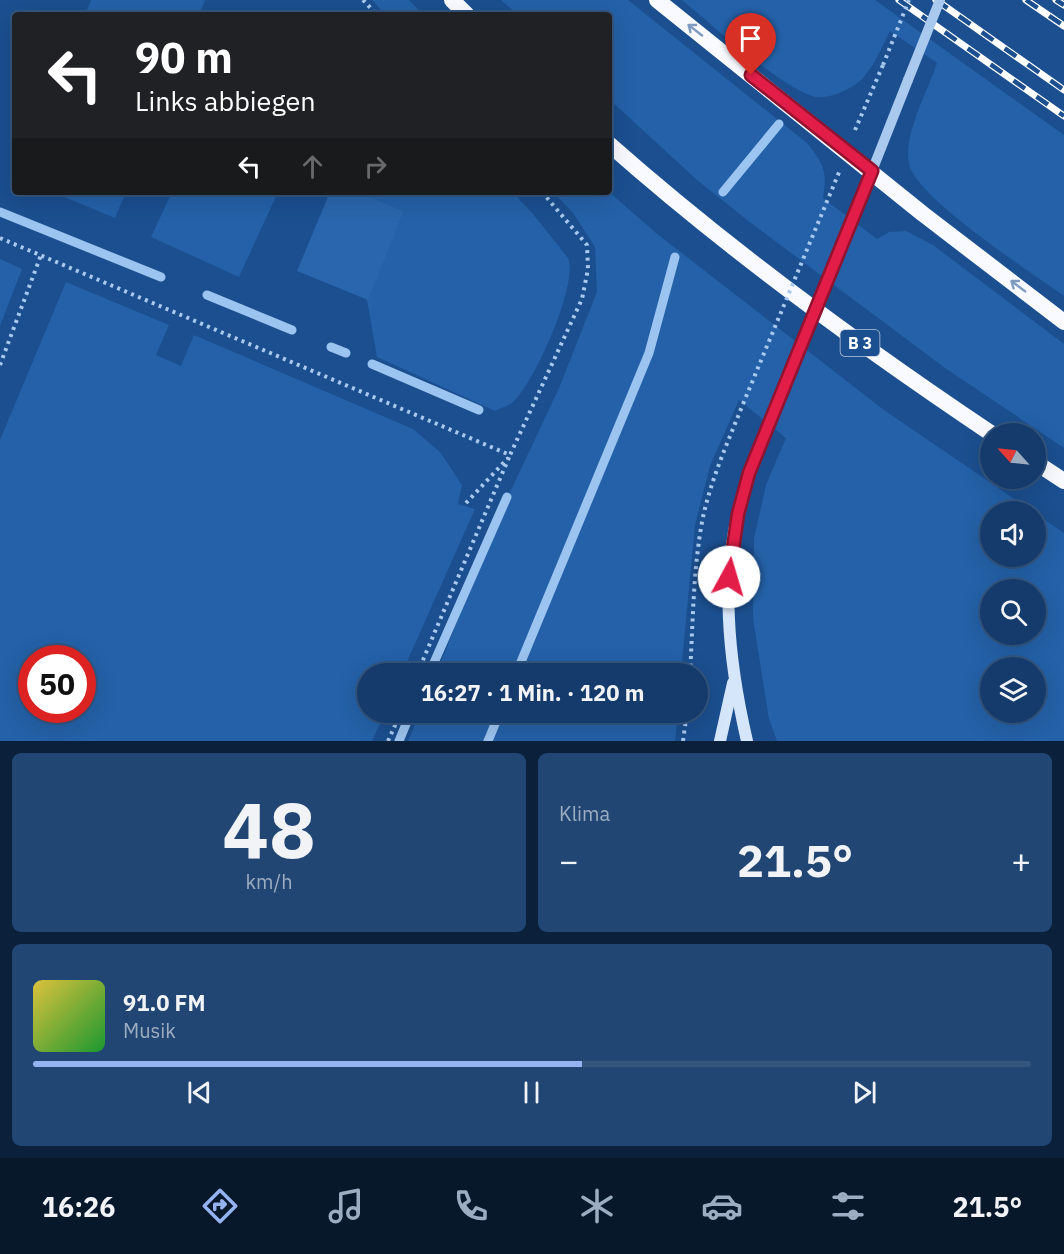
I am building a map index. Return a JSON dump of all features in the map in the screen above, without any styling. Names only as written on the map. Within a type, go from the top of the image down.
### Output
[{"type":"highway","points":[[452,0],[464,12]]},
{"type":"highway","points":[[657,0],[923,214],[1064,322]]},
{"type":"highway","name":"B 3","points":[[612,147],[732,247],[839,328],[980,426]]},
{"type":"highway","points":[[1046,469],[1064,480]]},
{"type":"main road","points":[[747,741],[734,678],[728,617],[731,555],[743,493],[872,171]]},
{"type":"main road","points":[[720,741],[734,678]]},
{"type":"street","points":[[872,171],[940,0]]},
{"type":"path","points":[[363,0],[374,12]]},
{"type":"path","points":[[691,663],[695,570],[703,519],[718,467],[909,0]]},
{"type":"path","points":[[422,663],[510,455],[582,299],[588,269],[587,245],[545,195]]},
{"type":"path","points":[[0,238],[510,455]]},
{"type":"path","points":[[0,365],[41,255]]},
{"type":"path","points":[[466,502],[510,455]]},
{"type":"path","points":[[388,741],[396,723]]},
{"type":"path","points":[[683,741],[685,723]]},
{"type":"shaded area","points":[[91,0],[205,0],[200,12],[86,12]]},
{"type":"shaded area","points":[[372,0],[409,0],[420,12],[383,12]]},
{"type":"shaded area","points":[[501,0],[628,0],[807,143],[823,168],[825,181],[823,198],[877,239],[889,232],[906,231],[933,245],[1064,344],[1064,448],[1046,436],[1046,423],[1027,423],[945,368],[751,223],[697,180],[612,102],[612,12],[515,12]]},
{"type":"shaded area","points":[[682,0],[875,0],[1064,135],[1064,296],[953,215],[916,178],[909,164],[910,140],[917,113],[937,63],[890,31],[862,79],[840,92],[816,97],[802,92],[767,70]]},
{"type":"shaded area","points":[[59,195],[125,195],[115,218]]},
{"type":"shaded area","points":[[171,195],[277,195],[239,277],[151,237]]},
{"type":"shaded area","points":[[365,195],[515,195],[568,258],[570,271],[561,310],[532,376],[512,403],[495,411],[377,357],[367,300],[404,211]]},
{"type":"shaded area","points":[[556,195],[612,195],[656,233],[884,410],[980,476],[980,489],[999,489],[1017,501],[980,501],[980,567],[1046,567],[1046,521],[1064,533],[1064,741],[777,741],[769,719],[753,619],[754,538],[766,485],[786,438],[739,400],[710,466],[695,525],[682,663],[440,663],[505,503],[559,388],[597,292],[595,247],[573,213]]},
{"type":"shaded area","points":[[0,259],[22,269],[0,326]]},
{"type":"shaded area","points":[[66,282],[169,325],[156,355],[181,366],[194,335],[413,429],[440,452],[462,485],[458,504],[475,509],[406,663],[357,663],[357,723],[380,723],[372,741],[0,741],[0,440]]},
{"type":"shaded area","points":[[415,723],[677,723],[675,741],[408,741]]},
{"type":"building","points":[[329,195],[365,195],[404,211],[368,300],[297,271]]},
{"type":"waterway","points":[[723,192],[779,124]]},
{"type":"waterway","points":[[0,212],[161,277]]},
{"type":"waterway","points":[[521,663],[649,353],[675,257]]},
{"type":"waterway","points":[[207,295],[292,330]]},
{"type":"waterway","points":[[331,347],[346,353]]},
{"type":"waterway","points":[[372,364],[479,410]]},
{"type":"waterway","points":[[434,663],[507,497]]},
{"type":"waterway","points":[[399,741],[406,723]]},
{"type":"waterway","points":[[488,741],[495,723]]},
{"type":"railway","points":[[899,0],[1064,116]]},
{"type":"railway","points":[[936,0],[1064,90]]},
{"type":"railway","points":[[1026,0],[1064,26]]},
{"type":"railway","points":[[1056,0],[1064,5]]},
{"type":"route","points":[[729,577],[738,514],[749,473],[872,171],[751,75]]}]
